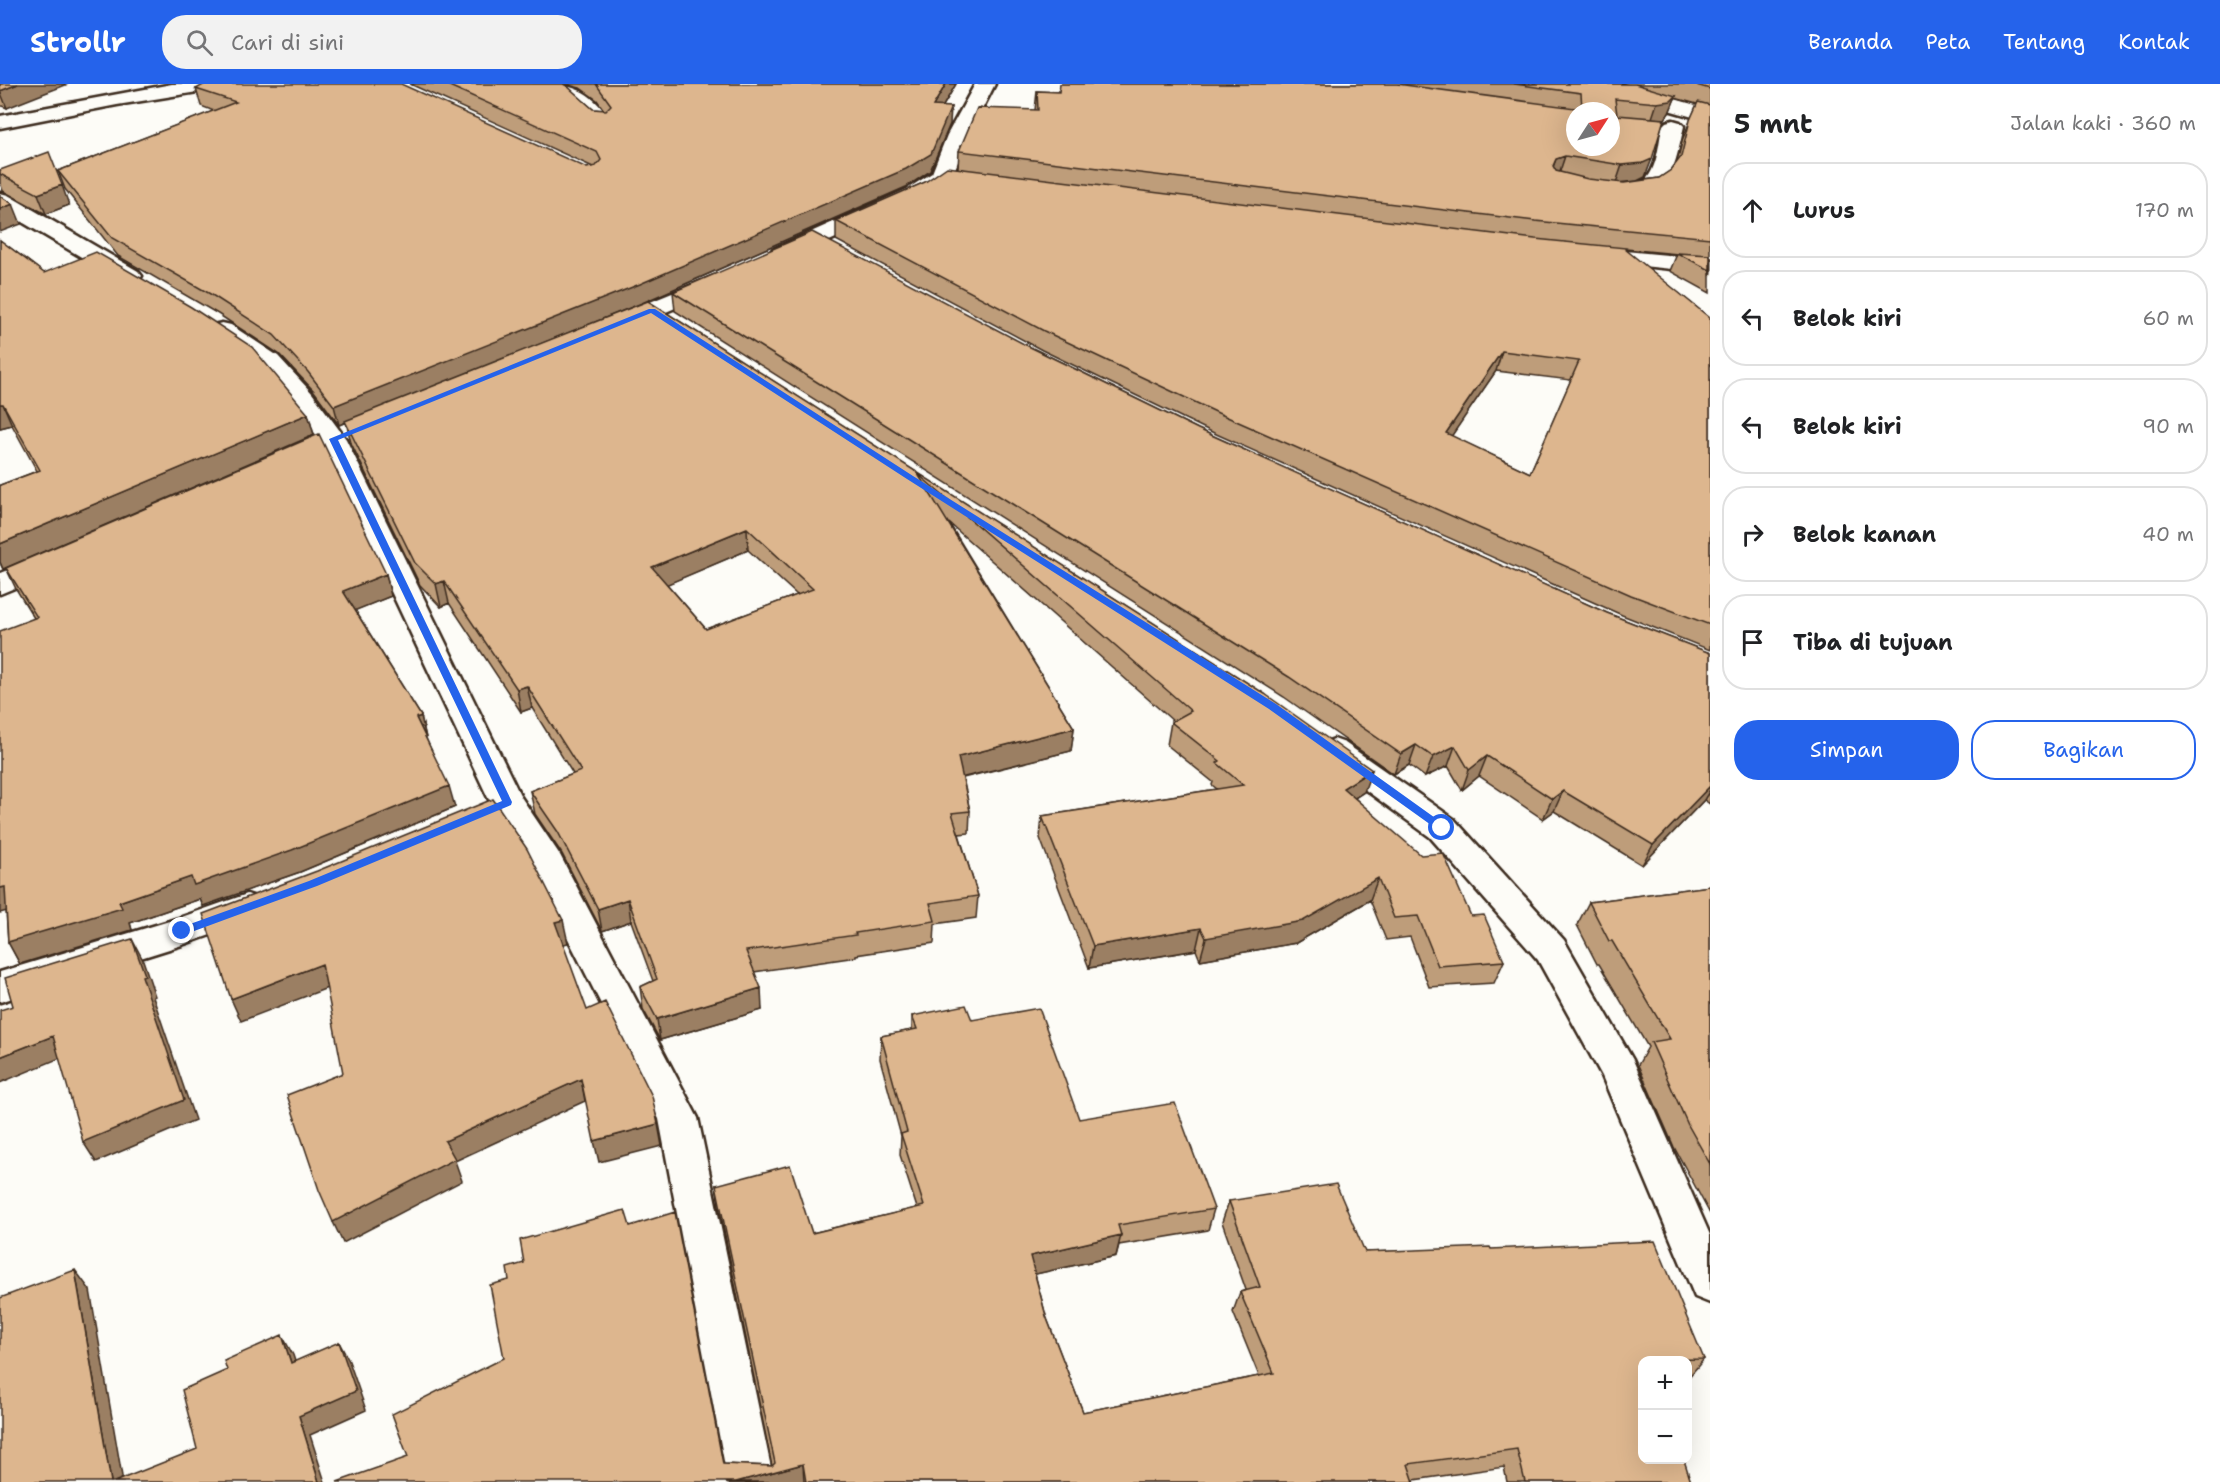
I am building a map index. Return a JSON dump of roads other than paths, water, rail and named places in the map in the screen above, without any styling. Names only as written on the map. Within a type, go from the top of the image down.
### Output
[{"type":"street","points":[[0,122],[210,84]]},
{"type":"street","points":[[545,84],[571,92],[589,104],[601,121]]},
{"type":"street","points":[[597,332],[954,178],[958,135],[985,84]]},
{"type":"street","points":[[1599,84],[1710,116]]},
{"type":"street","points":[[0,116],[66,88]]},
{"type":"street","points":[[1600,189],[1646,190],[1655,183],[1660,174],[1673,126],[1686,108]]},
{"type":"street","points":[[1651,129],[1673,126]]},
{"type":"street","points":[[0,200],[147,285]]},
{"type":"street","points":[[814,240],[845,257]]},
{"type":"street","points":[[1574,253],[1710,266]]},
{"type":"street","points":[[652,310],[682,329]]},
{"type":"street","points":[[198,315],[269,361],[303,399],[333,439],[491,809],[548,864],[678,1118],[751,1482]]},
{"type":"street","points":[[0,584],[75,552]]},
{"type":"street","points":[[1310,734],[1442,828],[1551,950],[1619,1071],[1710,1283]]},
{"type":"street","points":[[0,987],[182,931],[280,895]]}]
